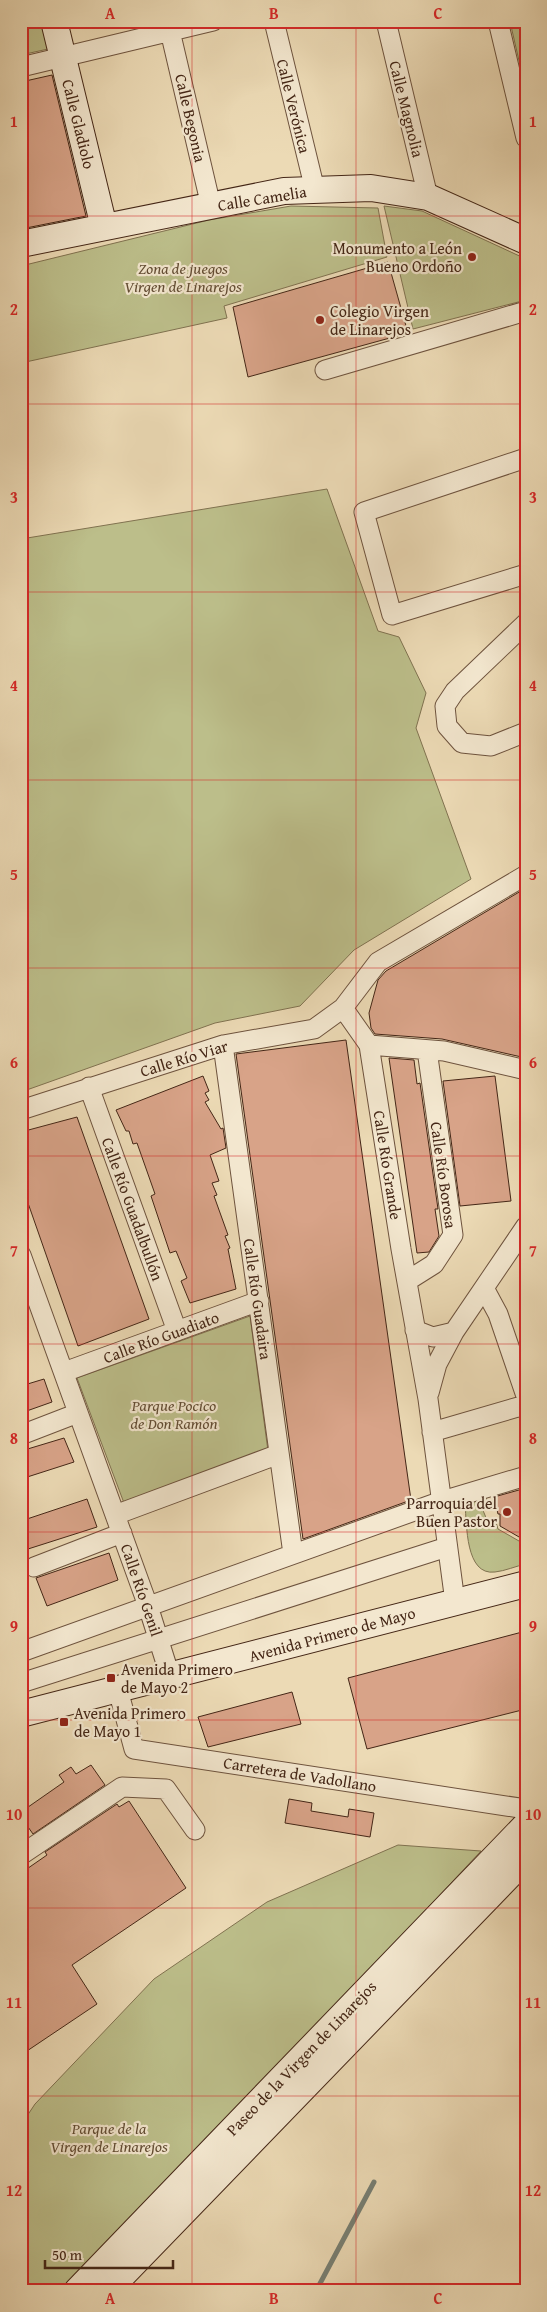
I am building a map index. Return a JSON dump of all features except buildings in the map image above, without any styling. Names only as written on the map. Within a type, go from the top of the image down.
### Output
[{"type":"street","name":"Calle Gladiolo","points":[[54,21],[104,227]]},
{"type":"street","points":[[21,67],[213,21]]},
{"type":"street","name":"Calle Verónica","points":[[274,21],[315,190]]},
{"type":"street","name":"Calle Magnolia","points":[[386,21],[428,197]]},
{"type":"street","points":[[498,21],[526,138]]},
{"type":"street","name":"Calle Begonia","points":[[170,31],[212,206]]},
{"type":"street","name":"Calle Camelia","points":[[21,244],[284,191],[371,188],[428,197],[526,241]]},
{"type":"street","points":[[325,370],[526,311]]},
{"type":"street","points":[[526,458],[364,512],[392,615],[526,574]]},
{"type":"street","points":[[526,623],[455,691],[444,706],[447,726],[462,743],[491,746],[526,732]]},
{"type":"street","name":"Calle Río Viar","points":[[21,1110],[223,1045],[314,1029],[343,1008],[378,962],[526,875]]},
{"type":"street","name":"Calle Río Grande","points":[[343,1008],[369,1045],[406,1281],[428,1399],[455,1602]]},
{"type":"street","name":"Calle Río Guadaira","points":[[223,1045],[293,1554]]},
{"type":"street","points":[[369,1045],[444,1051],[526,1070]]},
{"type":"street","name":"Calle Río Borosa","points":[[406,1281],[434,1264],[453,1235],[426,1050]]},
{"type":"street","name":"Calle Río Guadalbullón","points":[[89,1087],[177,1331]]},
{"type":"street","points":[[428,1399],[437,1364],[454,1332],[526,1226]]},
{"type":"street","name":"Calle Río Genil","points":[[21,1255],[29,1300],[64,1372],[148,1606],[170,1676]]},
{"type":"street","points":[[484,1288],[498,1314],[526,1396]]},
{"type":"street","name":"Calle Río Guadiato","points":[[64,1372],[259,1301]]},
{"type":"street","points":[[415,1330],[433,1337],[454,1332]]},
{"type":"street","points":[[432,1432],[518,1407],[526,1408]]},
{"type":"street","points":[[21,1435],[78,1413]]},
{"type":"street","points":[[115,1515],[280,1454]]},
{"type":"street","points":[[21,1652],[442,1501],[526,1476]]},
{"type":"street","name":"Calle Río Genil","points":[[34,1567],[122,1533]]},
{"type":"street","points":[[21,1683],[447,1546]]},
{"type":"street","name":"Avenida Primero de Mayo","points":[[21,1714],[526,1584]]},
{"type":"street","name":"Carretera de Vadollano","points":[[118,1690],[134,1749],[526,1809]]},
{"type":"street","points":[[21,1855],[122,1787],[166,1789],[195,1830]]},
{"type":"street","name":"Paseo de la Virgen de Linarejos","points":[[77,2291],[526,1825]]},
{"type":"street","name":"Paseo de la Virgen de Linarejos","points":[[108,2291],[526,1858]]},
{"type":"green space","points":[[21,21],[41,21],[48,49],[21,55]]},
{"type":"green space","points":[[510,21],[526,21],[526,91],[511,26]]},
{"type":"green space","name":"Zona de juegos Virgen de Linarejos","points":[[291,206],[378,208],[387,257],[224,306],[227,318],[21,363],[21,266],[209,220]]},
{"type":"green space","points":[[384,206],[422,211],[526,259],[526,300],[413,329]]},
{"type":"green space","points":[[327,489],[378,631],[399,637],[426,693],[416,728],[471,879],[354,950],[300,1006],[215,1023],[21,1092],[21,539]]},
{"type":"green space","name":"Parque Pocico de Don Ramón","points":[[250,1316],[268,1451],[124,1503],[77,1378]]},
{"type":"green space","points":[[486,1498],[489,1505],[482,1508],[487,1520],[495,1519],[498,1529],[526,1545],[526,1564],[495,1572],[485,1571],[478,1566],[473,1558],[467,1536],[465,1505]]},
{"type":"green space","name":"Parque de la Virgen de Linarejos","points":[[398,1845],[481,1851],[69,2291],[21,2291],[21,2125],[35,2104],[154,1979],[267,1902]]},
{"type":"waterway","points":[[316,2291],[374,2182]]},
{"type":"place","name":"Monumento a León Bueno Ordoño","points":[[472,257]]},
{"type":"place","name":"Colegio Virgen de Linarejos","points":[[320,320]]},
{"type":"place","name":"Parroquia del Buen Pastor","points":[[507,1512]]},
{"type":"place","name":"Avenida Primero de Mayo 2","points":[[111,1678]]},
{"type":"place","name":"Avenida Primero de Mayo 1","points":[[64,1722]]}]
